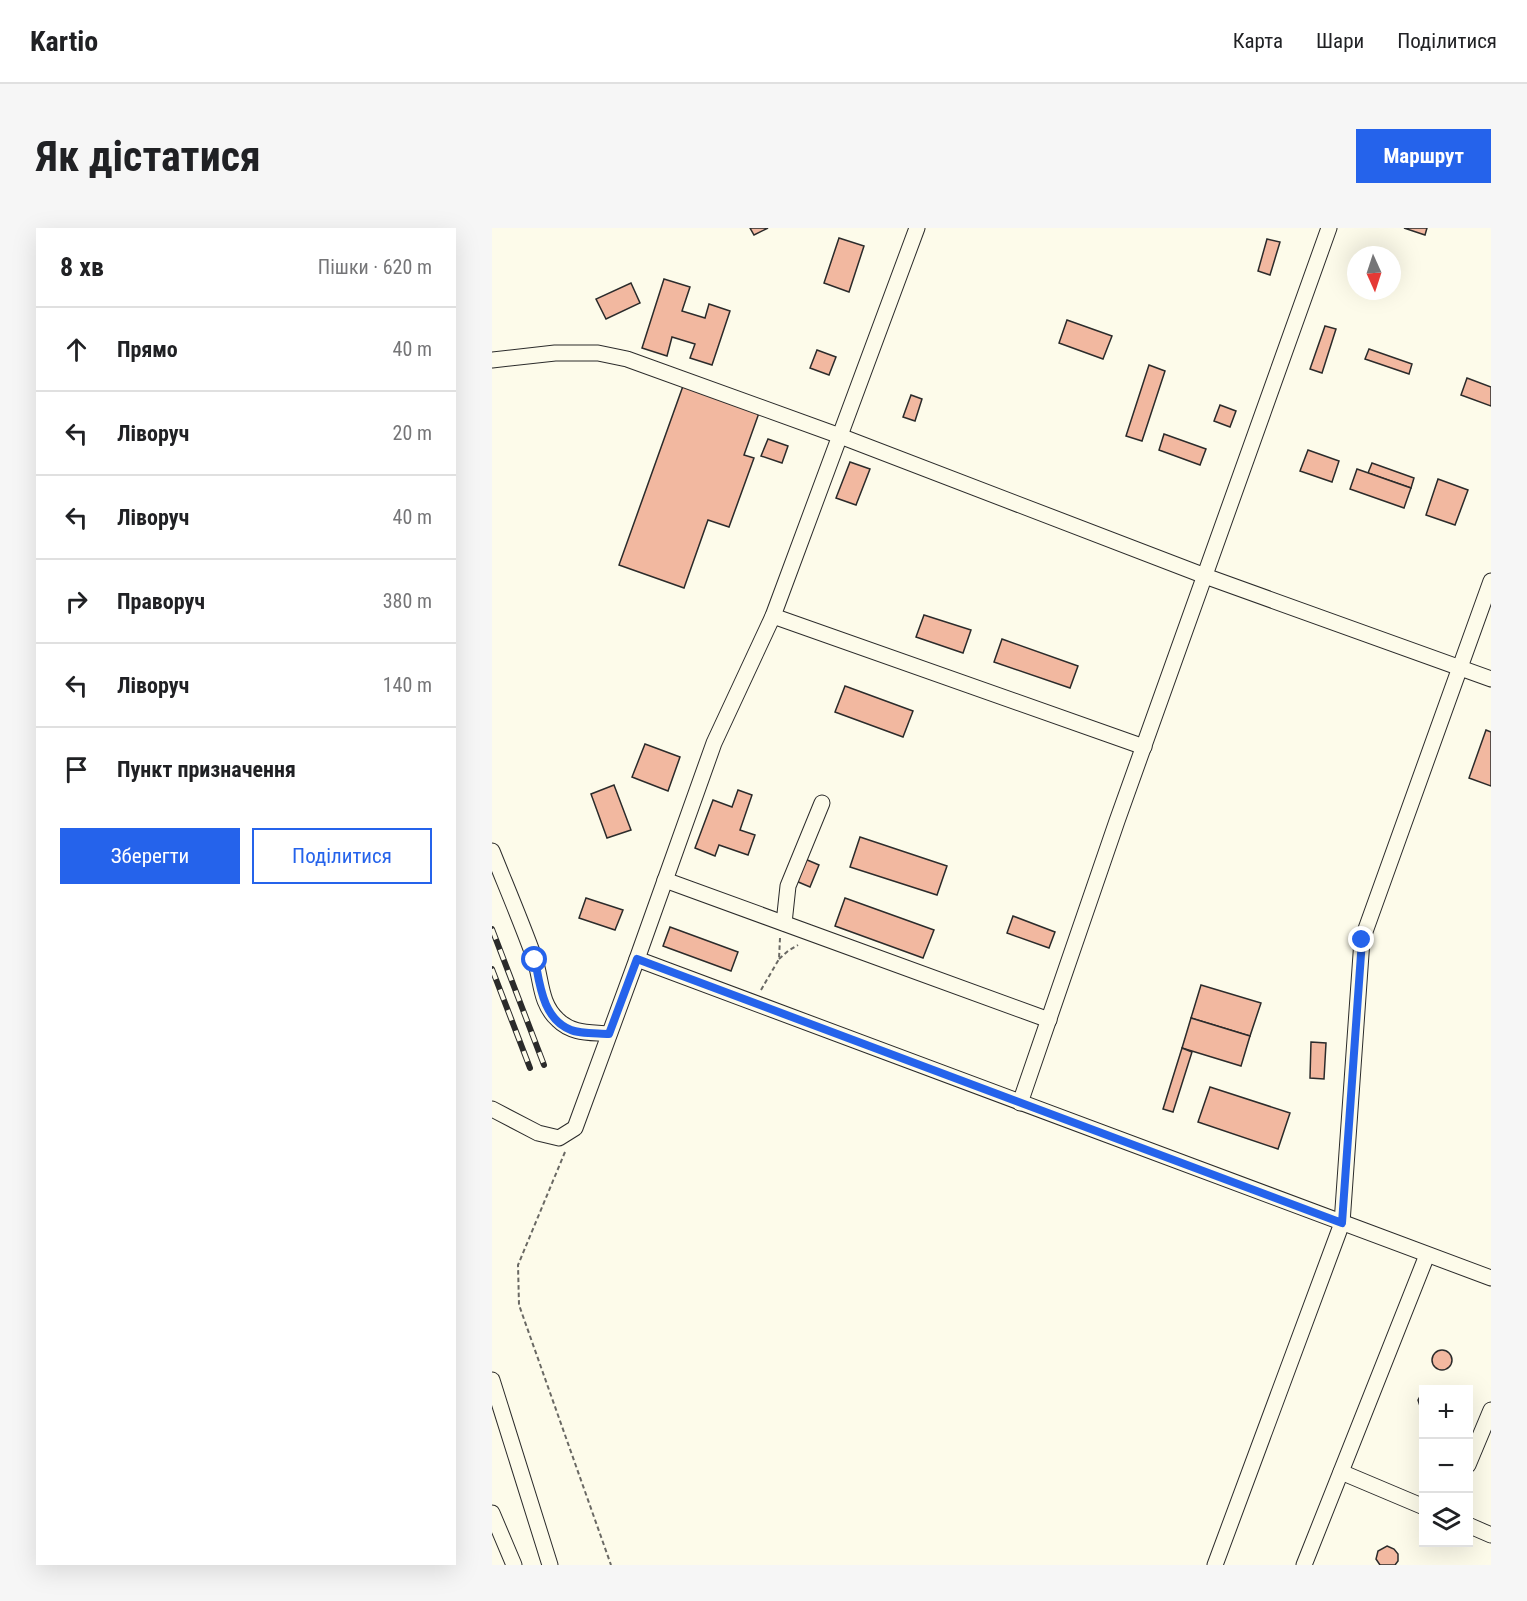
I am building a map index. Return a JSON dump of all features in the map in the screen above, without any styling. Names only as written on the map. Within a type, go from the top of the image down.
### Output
[{"type":"lane","points":[[492,1109],[538,1133],[559,1138],[575,1128],[714,742],[772,616],[918,228]]},
{"type":"lane","points":[[1020,1103],[1329,228]]},
{"type":"lane","points":[[492,360],[555,353],[598,353],[627,359],[840,436],[1205,576],[1491,679]]},
{"type":"lane","points":[[1215,1565],[1342,1223],[1362,940],[1491,581]]},
{"type":"lane","points":[[772,616],[1144,747]]},
{"type":"lane","points":[[784,923],[788,886],[822,803]]},
{"type":"lane","points":[[492,850],[535,960],[549,1012],[572,1030],[609,1034]]},
{"type":"lane","points":[[665,880],[1049,1020]]},
{"type":"lane","points":[[637,959],[1491,1278]]},
{"type":"lane","points":[[1304,1565],[1427,1255]]},
{"type":"lane","points":[[492,1380],[550,1565]]},
{"type":"lane","points":[[1473,1453],[1491,1410]]},
{"type":"lane","points":[[1341,1472],[1419,1505]]},
{"type":"lane","points":[[492,1513],[514,1565]]},
{"type":"lane","points":[[1473,1528],[1491,1535]]},
{"type":"path","points":[[779,959],[780,935],[784,923]]},
{"type":"path","points":[[750,1001],[764,987],[779,959],[803,942],[819,936]]},
{"type":"path","points":[[566,1149],[518,1265],[519,1305],[611,1565]]},
{"type":"building","points":[[750,228],[768,228],[754,235]]},
{"type":"building","points":[[1404,228],[1427,228],[1425,235]]},
{"type":"building","points":[[839,238],[864,246],[849,292],[824,283]]},
{"type":"building","points":[[1267,239],[1280,242],[1270,275],[1258,271]]},
{"type":"building","points":[[664,279],[690,287],[682,311],[705,318],[709,304],[730,311],[712,365],[690,358],[695,344],[672,337],[667,356],[642,348]]},
{"type":"building","points":[[631,283],[640,303],[606,319],[596,299]]},
{"type":"building","points":[[1067,320],[1112,336],[1103,359],[1059,343]]},
{"type":"building","points":[[1325,326],[1336,329],[1322,373],[1310,369]]},
{"type":"building","points":[[1369,349],[1412,364],[1409,374],[1365,359]]},
{"type":"building","points":[[817,350],[836,357],[829,375],[810,368]]},
{"type":"building","points":[[1149,365],[1165,371],[1142,441],[1126,436]]},
{"type":"building","points":[[1467,378],[1491,387],[1491,406],[1461,395]]},
{"type":"building","points":[[683,386],[759,413],[744,455],[754,458],[729,527],[708,520],[684,588],[619,565]]},
{"type":"building","points":[[911,395],[922,399],[915,421],[903,417]]},
{"type":"building","points":[[1220,405],[1236,411],[1230,427],[1214,421]]},
{"type":"building","points":[[1164,434],[1206,449],[1200,465],[1159,450]]},
{"type":"building","points":[[768,439],[788,446],[782,463],[761,456]]},
{"type":"building","points":[[1308,450],[1339,461],[1332,482],[1300,471]]},
{"type":"building","points":[[850,462],[870,469],[856,505],[836,498]]},
{"type":"building","points":[[1372,463],[1414,478],[1411,488],[1368,473]]},
{"type":"building","points":[[1357,469],[1411,488],[1404,508],[1350,489]]},
{"type":"building","points":[[1438,479],[1468,490],[1455,525],[1426,515]]},
{"type":"building","points":[[924,615],[971,630],[963,653],[916,637]]},
{"type":"building","points":[[1002,639],[1078,666],[1070,688],[994,662]]},
{"type":"building","points":[[845,686],[913,711],[903,737],[835,712]]},
{"type":"building","points":[[1486,730],[1491,732],[1491,786],[1469,778]]},
{"type":"building","points":[[645,744],[680,757],[668,791],[632,777]]},
{"type":"building","points":[[614,785],[631,830],[607,838],[591,794]]},
{"type":"building","points":[[738,790],[752,795],[740,830],[755,835],[748,855],[719,845],[715,856],[695,848],[713,800],[732,807]]},
{"type":"building","points":[[860,837],[947,866],[937,895],[850,867]]},
{"type":"building","points":[[805,859],[819,865],[810,887],[796,881]]},
{"type":"building","points":[[586,898],[623,910],[615,930],[579,918]]},
{"type":"building","points":[[845,898],[934,930],[923,958],[835,926]]},
{"type":"building","points":[[1013,916],[1055,932],[1049,948],[1007,933]]},
{"type":"building","points":[[670,927],[738,952],[731,971],[663,946]]},
{"type":"building","points":[[1201,985],[1261,1003],[1250,1036],[1191,1018]]},
{"type":"building","points":[[1191,1018],[1250,1036],[1241,1066],[1182,1048]]},
{"type":"building","points":[[1311,1042],[1326,1043],[1324,1079],[1310,1078]]},
{"type":"building","points":[[1182,1048],[1192,1052],[1173,1112],[1163,1109]]},
{"type":"building","points":[[1210,1087],[1290,1113],[1278,1149],[1198,1122]]},
{"type":"building","points":[[1442,1350],[1449,1353],[1452,1360],[1449,1367],[1442,1370],[1435,1367],[1432,1360],[1435,1353]]},
{"type":"building","points":[[1387,1546],[1398,1554],[1398,1561],[1395,1565],[1380,1565],[1376,1559],[1378,1551]]},
{"type":"railway","points":[[492,929],[544,1065]]},
{"type":"railway","points":[[492,969],[530,1068]]},
{"type":"route","points":[[535,960],[549,1012],[572,1030],[609,1034],[637,959],[1342,1223],[1362,940]]}]
